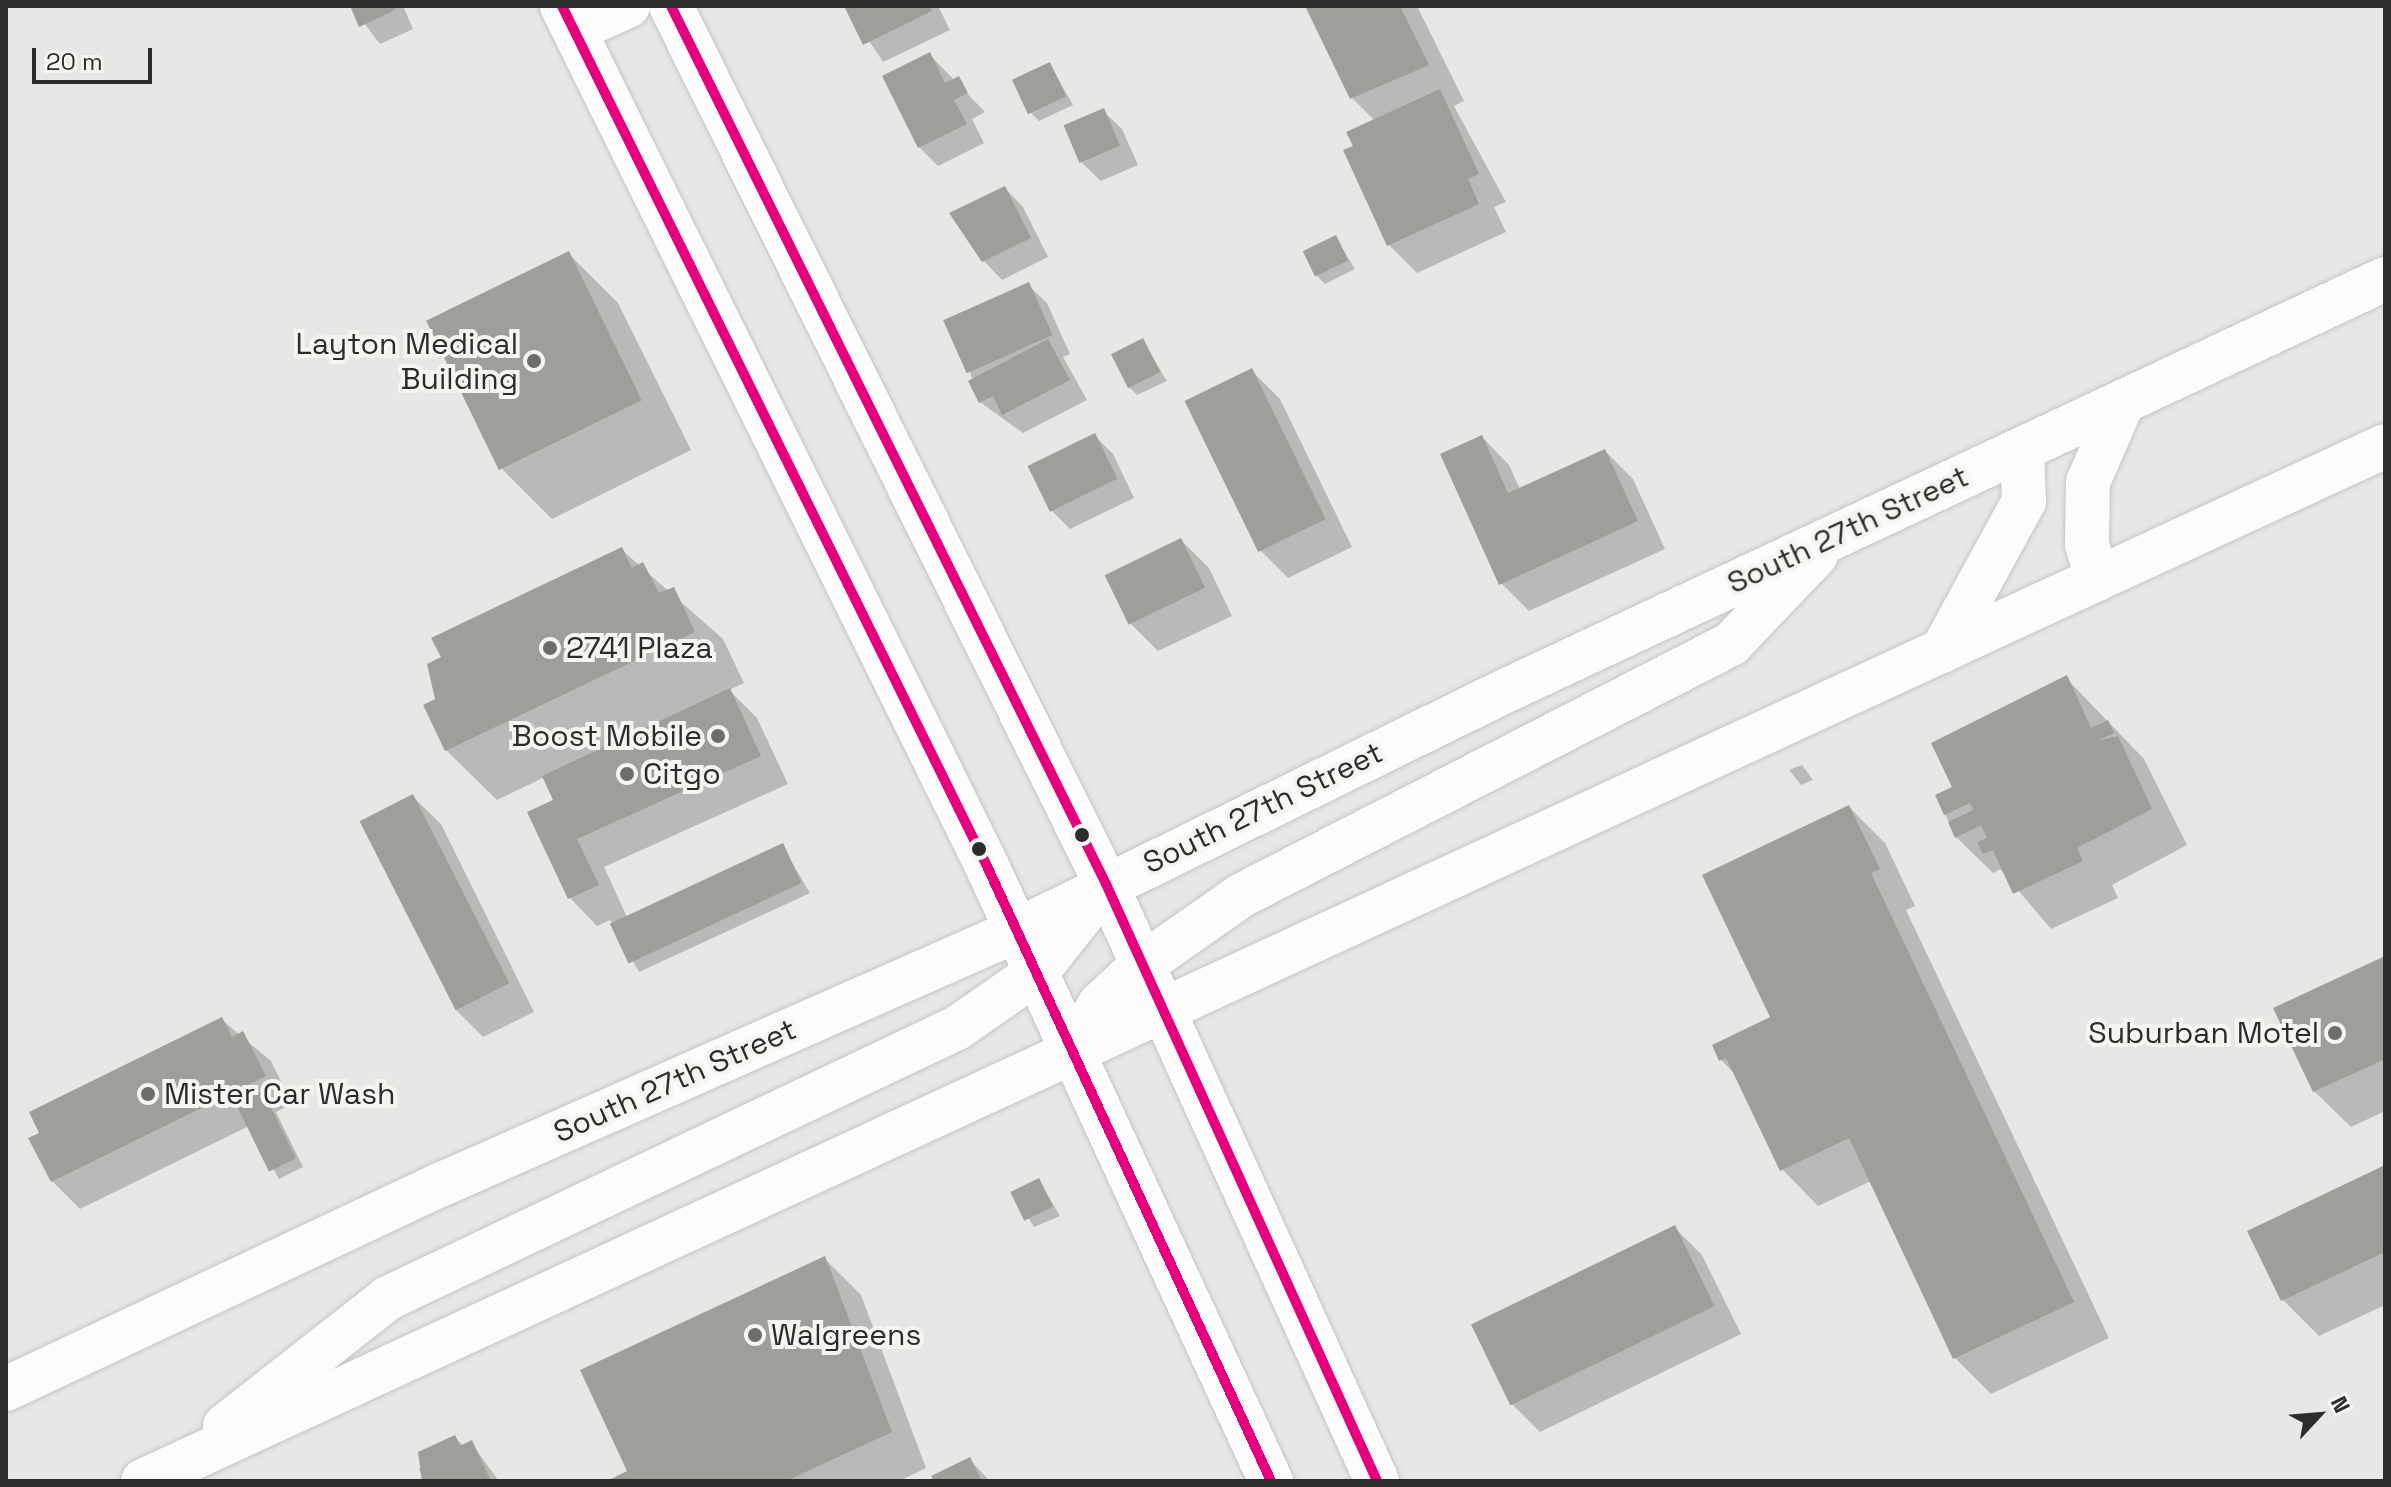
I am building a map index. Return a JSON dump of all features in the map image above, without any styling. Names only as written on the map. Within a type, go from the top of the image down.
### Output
[{"type":"main road","points":[[628,6],[568,18],[1018,930],[1070,1053],[1271,1481]]},
{"type":"main road","points":[[671,6],[1106,884],[1377,1481]]},
{"type":"main road","name":"South 27th Street","points":[[6,1389],[440,1185],[1018,930],[1106,884],[1834,536],[2385,279]]},
{"type":"main road","points":[[2097,579],[2087,543],[2088,482],[2123,402]]},
{"type":"main road","points":[[158,1474],[2385,446]]},
{"type":"main road","points":[[1942,651],[2024,501],[2022,449]]},
{"type":"main road","points":[[1070,1053],[1100,1004],[1142,965],[1242,895],[1731,644],[1834,536]]},
{"type":"main road","points":[[158,1474],[388,1298],[957,1028],[1036,973],[1106,884]]},
{"type":"building","points":[[350,6],[393,6],[395,10],[359,27]]},
{"type":"building","points":[[844,6],[930,6],[932,11],[863,45]]},
{"type":"building","points":[[1305,6],[1400,6],[1429,65],[1350,99]]},
{"type":"building","points":[[930,52],[945,83],[959,76],[968,93],[954,100],[967,124],[918,148],[882,76]]},
{"type":"building","points":[[1050,62],[1066,96],[1028,114],[1012,80]]},
{"type":"building","points":[[1440,89],[1479,174],[1468,179],[1479,204],[1387,246],[1343,150],[1353,146],[1346,132]]},
{"type":"building","points":[[1104,108],[1120,146],[1080,163],[1063,125]]},
{"type":"building","points":[[1005,186],[1031,238],[982,262],[949,213]]},
{"type":"building","points":[[1336,235],[1348,260],[1315,276],[1303,251]]},
{"type":"building","name":"Layton Medical Building","points":[[569,251],[642,400],[499,470],[426,321]]},
{"type":"building","points":[[1029,282],[1053,335],[967,373],[943,320]]},
{"type":"building","points":[[1143,338],[1160,372],[1128,388],[1111,354]]},
{"type":"building","points":[[1048,339],[1070,380],[1002,415],[993,396],[979,403],[968,381]]},
{"type":"building","points":[[1252,368],[1326,519],[1258,552],[1185,401]]},
{"type":"building","points":[[1095,433],[1117,479],[1050,512],[1028,466]]},
{"type":"building","points":[[1482,435],[1508,493],[1605,449],[1638,521],[1499,585],[1440,454]]},
{"type":"building","points":[[1181,538],[1205,587],[1129,625],[1105,575]]},
{"type":"building","name":"2741 Plaza","points":[[622,547],[632,568],[643,562],[659,593],[674,587],[695,632],[445,751],[423,705],[435,699],[427,664],[441,657],[431,638]]},
{"type":"building","points":[[2067,675],[2091,728],[2108,720],[2114,733],[2097,741],[2118,736],[2152,809],[2077,848],[2083,861],[2013,894],[1993,850],[1983,854],[1977,842],[1987,838],[1981,825],[1955,838],[1948,822],[1973,810],[1970,803],[1944,815],[1935,795],[1952,787],[1931,743]]},
{"type":"building","points":[[730,688],[761,756],[577,839],[599,885],[568,899],[527,812],[553,800],[542,776]]},
{"type":"building","points":[[413,794],[509,983],[456,1010],[360,821]]},
{"type":"building","points":[[1849,805],[1880,869],[1871,873],[2074,1302],[1953,1359],[1849,1138],[1780,1171],[1726,1058],[1719,1061],[1712,1045],[1770,1017],[1702,875]]},
{"type":"building","name":"Citgo","points":[[783,843],[802,883],[628,964],[610,924]]},
{"type":"building","name":"Suburban Motel","points":[[2385,956],[2385,1059],[2313,1092],[2273,1008]]},
{"type":"building","name":"Mister Car Wash","points":[[222,1017],[232,1037],[243,1031],[266,1076],[51,1182],[28,1138],[39,1133],[29,1112]]},
{"type":"building","points":[[263,1091],[296,1158],[269,1172],[236,1104]]},
{"type":"building","points":[[2385,1165],[2385,1252],[2281,1301],[2247,1231]]},
{"type":"building","points":[[1039,1178],[1053,1207],[1024,1221],[1010,1192]]},
{"type":"building","points":[[1675,1225],[1714,1306],[1510,1405],[1471,1325]]},
{"type":"building","name":"Walgreens","points":[[825,1256],[892,1432],[786,1481],[607,1481],[627,1471],[580,1370]]},
{"type":"building","points":[[455,1435],[460,1446],[472,1440],[491,1481],[422,1481],[418,1452]]},
{"type":"building","points":[[970,1457],[982,1481],[934,1481],[931,1476]]},
{"type":"transit line","points":[[562,6],[986,864],[1271,1481]]},
{"type":"transit line","points":[[671,6],[1106,884],[1377,1481]]},
{"type":"place","name":"Layton Medical Building","points":[[534,361]]},
{"type":"place","name":"2741 Plaza","points":[[550,648]]},
{"type":"place","name":"Boost Mobile","points":[[718,736]]},
{"type":"place","name":"Citgo","points":[[627,774]]},
{"type":"place","name":"Suburban Motel","points":[[2335,1033]]},
{"type":"place","name":"Mister Car Wash","points":[[148,1094]]},
{"type":"place","name":"Walgreens","points":[[755,1335]]}]
